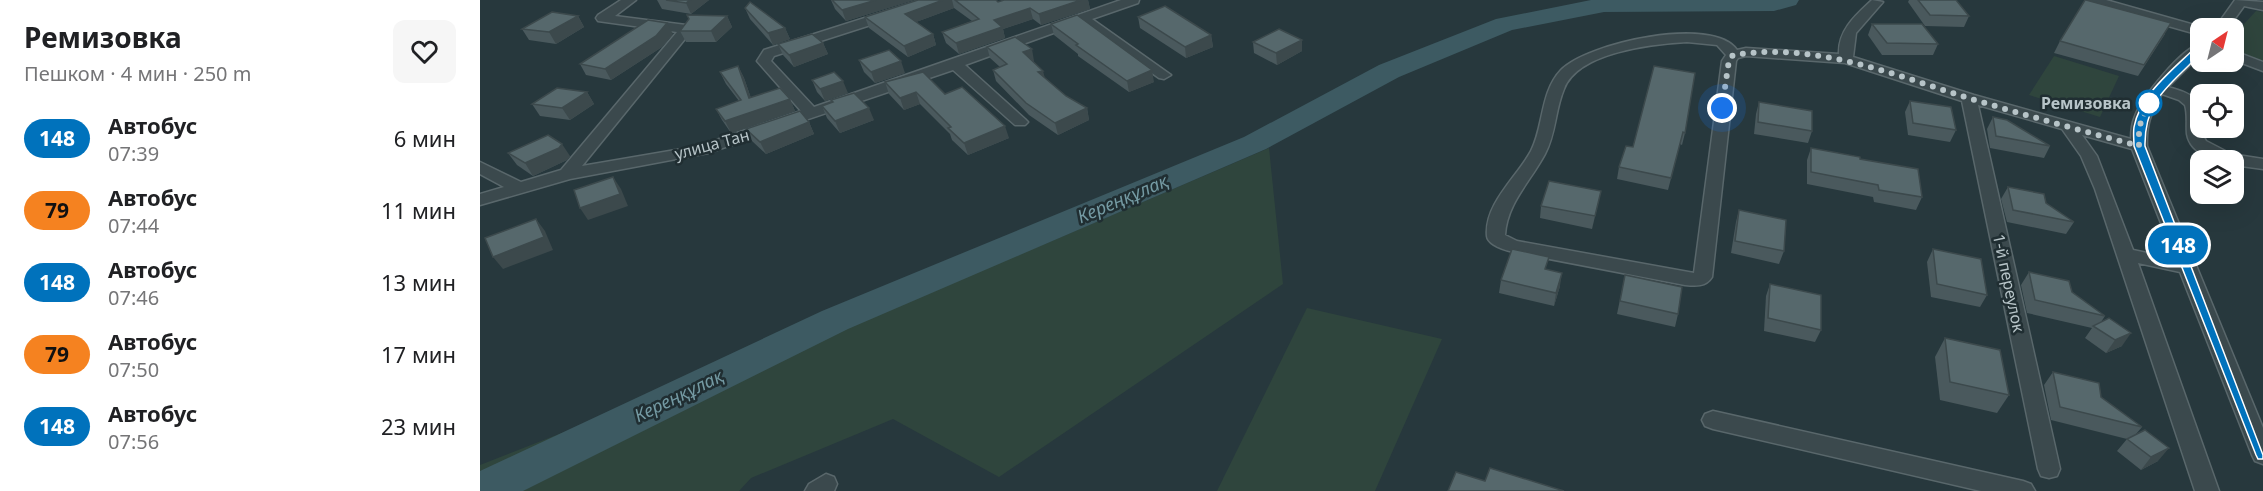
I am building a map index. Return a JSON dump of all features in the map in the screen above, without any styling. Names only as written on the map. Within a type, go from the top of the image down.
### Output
[{"type":"street","points":[[567,174],[686,29],[603,18],[630,0]]},
{"type":"street","points":[[810,114],[764,62],[769,53],[934,0]]},
{"type":"street","name":"улица Тан","points":[[480,200],[567,174],[702,150],[955,64],[1133,0]]},
{"type":"street","points":[[2091,0],[2190,28]]},
{"type":"street","points":[[2229,18],[2242,1],[2263,6]]},
{"type":"street","points":[[1846,59],[1844,45],[1847,37],[1853,26],[1877,2]]},
{"type":"street","points":[[1082,18],[1164,75]]},
{"type":"street","points":[[1733,55],[1728,46],[1720,41],[1689,39],[1649,41],[1613,49],[1576,64],[1565,73],[1557,86],[1552,113],[1540,150],[1509,197],[1496,231],[1496,238],[1512,246],[1685,279],[1696,280],[1703,277],[1729,60],[1733,55],[1746,52],[1788,53],[1846,59],[1969,98],[2139,146]]},
{"type":"street","points":[[2190,58],[2160,89],[2144,112],[2139,127],[2139,146],[2263,455]]},
{"type":"street","points":[[2244,59],[2263,67]]},
{"type":"street","points":[[955,64],[1020,122]]},
{"type":"street","points":[[2160,89],[2188,99],[2193,106],[2196,138],[2204,148],[2228,158],[2263,164]]},
{"type":"street","name":"1-й переулок","points":[[1969,98],[2049,469]]},
{"type":"street","points":[[2068,127],[2093,165],[2207,491]]},
{"type":"street","points":[[480,167],[518,188]]},
{"type":"street","points":[[2126,255],[2186,267]]},
{"type":"street","points":[[1713,420],[2024,491]]},
{"type":"green space","points":[[2256,11],[2263,12],[2263,62],[2244,53],[2244,24]]},
{"type":"green space","points":[[2054,56],[2119,76],[2100,117],[2029,95]]},
{"type":"green space","points":[[1269,148],[1283,284],[999,477],[893,419],[751,478],[739,491],[480,491],[480,465],[1047,243]]},
{"type":"green space","points":[[1307,308],[1442,339],[1375,491],[1217,491]]},
{"type":"building","points":[[666,0],[690,0],[686,3]]},
{"type":"building","points":[[832,0],[876,0],[842,10]]},
{"type":"building","points":[[918,0],[943,0],[905,14],[933,34],[904,46],[865,17]]},
{"type":"building","points":[[955,0],[996,0],[998,2],[1004,0],[1081,0],[1039,14],[1030,8],[994,20],[1002,27],[956,43],[942,32],[979,19]]},
{"type":"building","points":[[1918,0],[1956,0],[1969,16],[1930,15]]},
{"type":"building","points":[[2085,0],[2171,23],[2144,65],[2060,41]]},
{"type":"building","points":[[750,2],[785,28],[768,33],[745,8]]},
{"type":"building","points":[[1165,6],[1211,35],[1185,47],[1138,17]]},
{"type":"building","points":[[552,12],[578,16],[549,32],[522,29]]},
{"type":"building","points":[[687,15],[727,16],[711,31],[680,31],[689,19]]},
{"type":"building","points":[[1077,15],[1152,70],[1127,81],[1076,45],[1078,44],[1051,24]]},
{"type":"building","points":[[648,20],[667,23],[656,36],[605,69],[580,64]]},
{"type":"building","points":[[1872,24],[1922,24],[1938,44],[1887,43]]},
{"type":"building","points":[[1279,29],[1302,40],[1276,53],[1253,42]]},
{"type":"building","points":[[812,34],[823,43],[789,55],[778,44]]},
{"type":"building","points":[[1015,37],[1032,49],[1023,52],[1043,71],[1038,72],[1066,96],[1087,108],[1055,123],[1026,103],[993,70],[1007,64],[987,47]]},
{"type":"building","points":[[889,50],[901,61],[871,72],[859,60]]},
{"type":"building","points":[[738,66],[749,98],[780,88],[790,99],[725,121],[716,109],[741,100],[720,72]]},
{"type":"building","points":[[1654,66],[1695,73],[1685,133],[1683,132],[1671,178],[1619,167],[1626,146],[1633,147]]},
{"type":"building","points":[[834,72],[843,81],[820,89],[812,80]]},
{"type":"building","points":[[923,72],[945,94],[962,87],[1005,126],[964,143],[916,92],[900,98],[885,82]]},
{"type":"building","points":[[557,88],[587,92],[562,108],[532,104]]},
{"type":"building","points":[[854,93],[869,108],[835,121],[822,106],[833,102],[831,100]]},
{"type":"building","points":[[1910,101],[1951,107],[1956,130],[1913,123]]},
{"type":"building","points":[[1759,102],[1812,111],[1812,131],[1758,122]]},
{"type":"building","points":[[800,111],[809,122],[760,142],[746,129]]},
{"type":"building","points":[[1993,117],[2007,120],[2050,146],[1996,136]]},
{"type":"building","points":[[548,135],[562,144],[559,148],[525,163],[508,153]]},
{"type":"building","points":[[1811,148],[1918,169],[1922,197],[1879,190],[1878,185],[1811,172]]},
{"type":"building","points":[[613,177],[620,194],[580,208],[574,190]]},
{"type":"building","points":[[1549,181],[1601,191],[1595,216],[1541,206]]},
{"type":"building","points":[[2008,187],[2044,194],[2046,203],[2074,222],[2013,210]]},
{"type":"building","points":[[1739,210],[1786,220],[1784,251],[1735,241]]},
{"type":"building","points":[[536,219],[544,237],[493,257],[485,238]]},
{"type":"building","points":[[1512,249],[1549,257],[1545,269],[1562,273],[1556,293],[1501,280]]},
{"type":"building","points":[[1933,249],[1981,259],[1987,295],[1937,284]]},
{"type":"building","points":[[2029,272],[2069,281],[2072,292],[2105,316],[2035,300]]},
{"type":"building","points":[[1625,275],[1682,287],[1678,314],[1620,301]]},
{"type":"building","points":[[1770,284],[1821,295],[1821,330],[1768,318]]},
{"type":"building","points":[[2109,318],[2131,333],[2115,340],[2093,326]]},
{"type":"building","points":[[1945,338],[2000,350],[2009,395],[1950,382]]},
{"type":"building","points":[[2053,372],[2099,383],[2101,397],[2142,427],[2060,407]]},
{"type":"building","points":[[2145,430],[2169,448],[2151,457],[2127,439]]},
{"type":"building","points":[[1490,468],[1564,491],[1448,491],[1456,472],[1485,481]]},
{"type":"waterway","name":"Кереңқұлақ","points":[[481,491],[835,320],[1255,143],[1389,71],[1505,24],[1604,5],[1774,4],[1787,0]]},
{"type":"bus line","name":"148","points":[[2190,57],[2155,94],[2144,112],[2139,127],[2139,146],[2263,455]]},
{"type":"place","name":"Ремизовка","points":[[2149,103]]},
{"type":"route","points":[[1722,108],[1729,60],[1733,55],[1746,52],[1788,53],[1846,59],[1969,98],[2139,146],[2139,127],[2149,103]]}]
